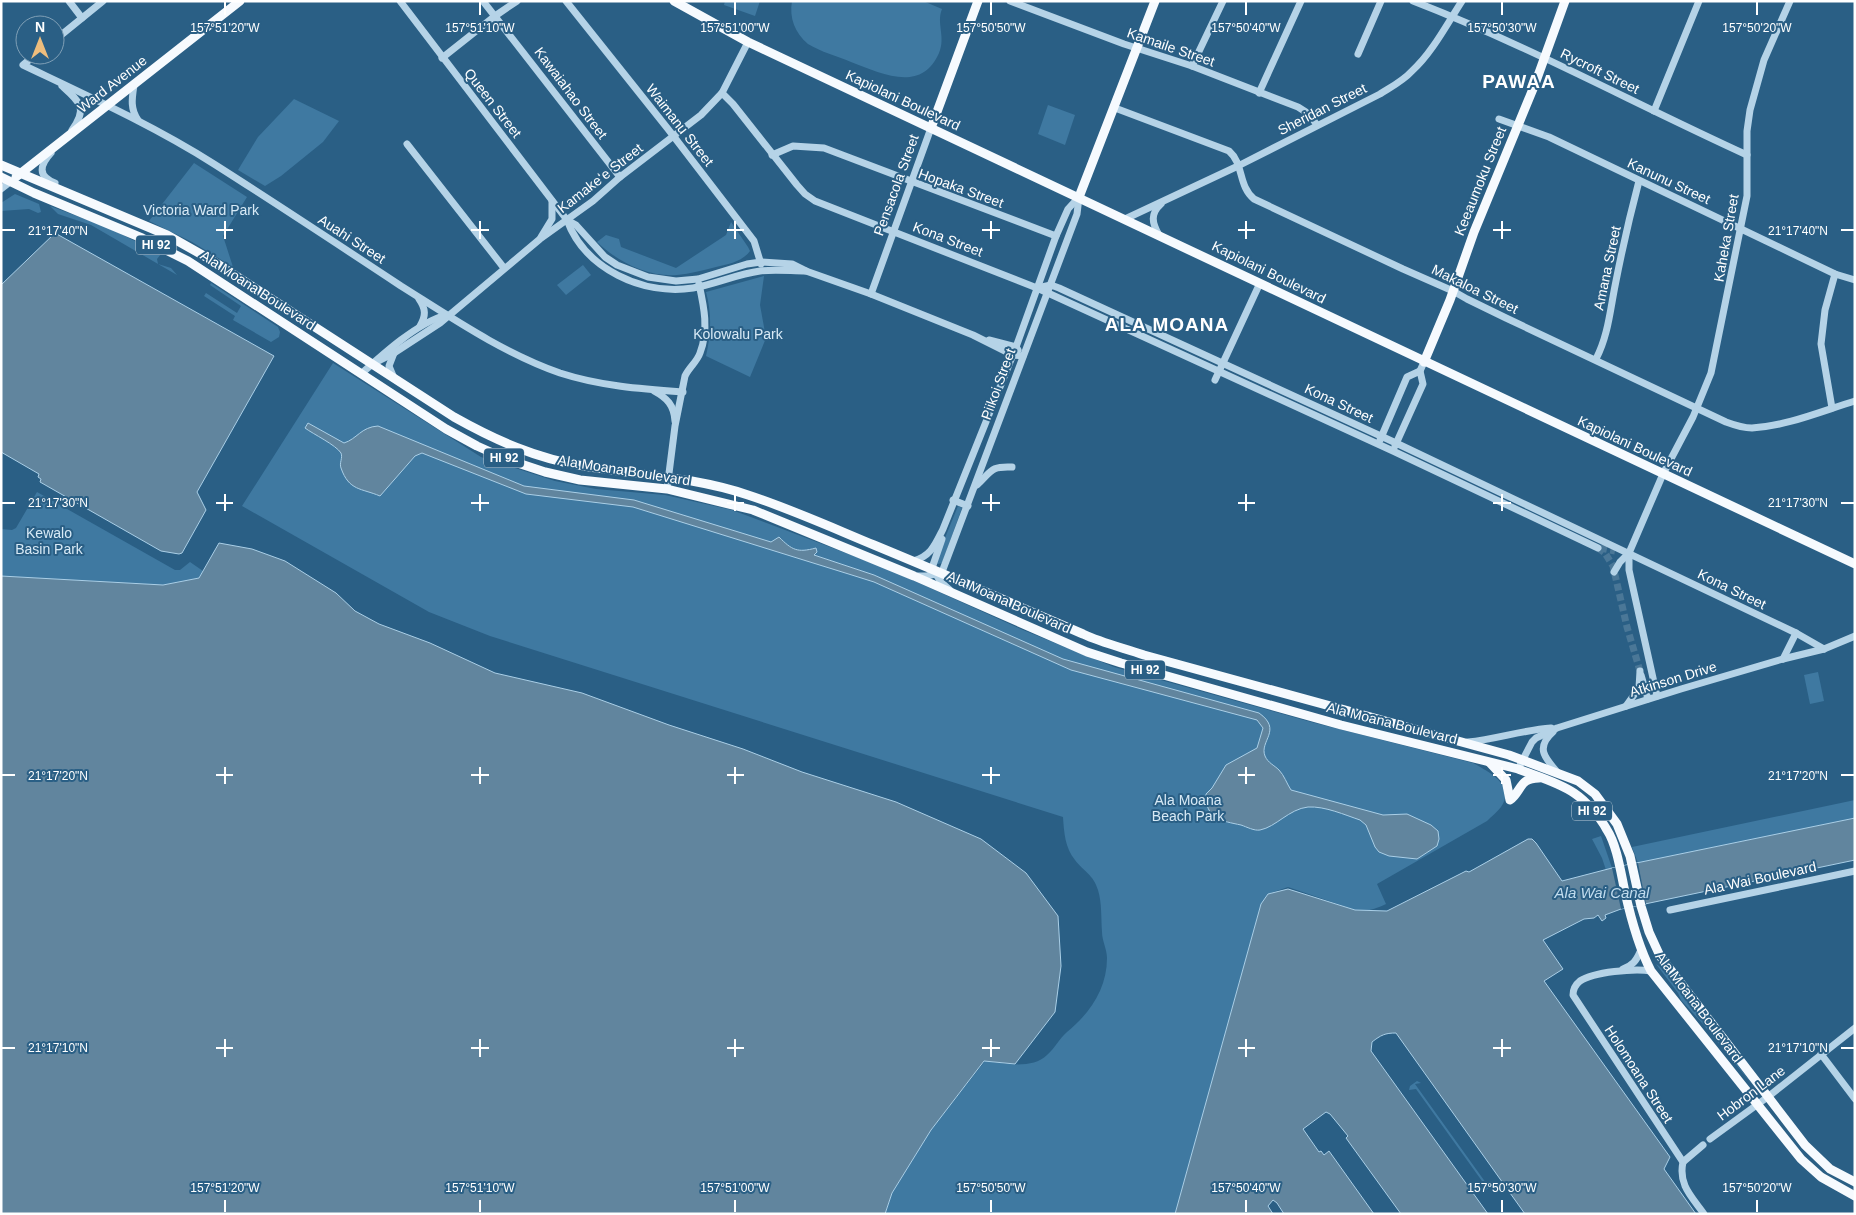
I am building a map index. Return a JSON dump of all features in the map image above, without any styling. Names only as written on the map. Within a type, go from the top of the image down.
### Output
[{"type":"main road","name":"Ward Avenue","points":[[10,182],[134,85],[229,5],[240,1]]},
{"type":"main road","name":"Kapiolani Boulevard","points":[[674,1],[748,42],[1855,564]]},
{"type":"main road","name":"Pensacola Street","points":[[931,128],[978,1]]},
{"type":"main road","name":"Piikoi Street","points":[[1079,197],[1155,1]]},
{"type":"main road","name":"Keeaumoku Street","points":[[1424,362],[1565,1]]},
{"type":"main road","name":"Ala Moana Boulevard","points":[[1,165],[167,235],[213,261],[397,382],[454,417],[516,448],[583,466],[668,476],[747,494],[912,561],[1083,634],[1144,655],[1467,742],[1524,759],[1578,781],[1595,794],[1617,824],[1630,856],[1649,932],[1660,956],[1805,1145],[1830,1169],[1855,1182]]},
{"type":"main road","name":"Ala Moana Boulevard","points":[[1,177],[142,238],[188,261],[446,429],[506,459],[544,472],[580,480],[666,489],[753,510],[914,576],[1087,652],[1121,664],[1341,725],[1518,770],[1542,778],[1574,793],[1608,830],[1619,864],[1640,952],[1651,971],[1801,1159],[1821,1178],[1855,1196]]},
{"type":"main road","points":[[1489,762],[1506,780],[1510,800],[1515,796],[1523,783],[1530,778],[1542,778]]},
{"type":"street","points":[[69,1],[82,18]]},
{"type":"street","points":[[65,32],[103,1]]},
{"type":"street","name":"Queen Street","points":[[400,1],[567,220],[570,229],[582,245],[613,273],[628,280],[660,289],[677,290],[700,287],[762,270],[806,271]]},
{"type":"street","name":"Kawaiahao Street","points":[[483,1],[620,177]]},
{"type":"street","points":[[442,58],[517,1]]},
{"type":"street","name":"Waimanu Street","points":[[566,1],[754,241],[762,270]]},
{"type":"street","name":"Kamaile Street","points":[[1010,1],[1136,48],[1192,66],[1298,107],[1309,114],[1317,125]]},
{"type":"street","points":[[1192,66],[1223,1]]},
{"type":"street","points":[[1259,93],[1301,1]]},
{"type":"street","points":[[1358,54],[1381,1]]},
{"type":"street","name":"Rycroft Street","points":[[1413,1],[1452,16],[1544,58],[1746,155]]},
{"type":"street","name":"Sheridan Street","points":[[1125,219],[1238,166],[1380,94],[1412,72],[1426,56],[1462,1]]},
{"type":"street","points":[[1654,111],[1699,1]]},
{"type":"street","name":"Kaheka Street","points":[[1629,553],[1664,474],[1697,409],[1713,368],[1747,196],[1746,155],[1748,120],[1756,84],[1770,44],[1790,1]]},
{"type":"street","name":"Kamakeʻe Street","points":[[372,364],[394,353],[440,322],[540,239],[603,193],[620,177],[701,115],[722,93],[748,42]]},
{"type":"street","name":"Auahi Street","points":[[23,65],[140,123],[207,160],[447,315],[499,346],[559,372],[600,384],[683,392]]},
{"type":"street","points":[[56,81],[78,102],[81,109],[76,124],[44,163],[42,171],[45,178],[113,212]]},
{"type":"street","points":[[134,85],[131,102],[135,116],[140,123]]},
{"type":"street","name":"Kona Street","points":[[722,93],[733,104],[805,194],[815,201],[1037,288],[1378,444],[1598,548]]},
{"type":"street","name":"Makaloa Street","points":[[1115,108],[1226,149],[1233,154],[1242,183],[1254,199],[1453,291],[1731,424],[1751,428],[1798,419],[1855,401]]},
{"type":"street","name":"Kanunu Street","points":[[1499,119],[1549,137],[1836,274],[1855,280]]},
{"type":"street","name":"Pensacola Street","points":[[870,294],[931,128]]},
{"type":"street","points":[[407,144],[504,268]]},
{"type":"street","name":"Hopaka Street","points":[[772,155],[793,146],[824,148],[912,183],[1056,236]]},
{"type":"street","name":"Amana Street","points":[[1596,359],[1603,343],[1639,181]]},
{"type":"street","name":"Ward Avenue","points":[[1,189],[10,182]]},
{"type":"street","name":"Piikoi Street","points":[[912,561],[923,558],[931,551],[943,529],[953,500],[1013,355],[1056,236],[1068,209],[1079,197]]},
{"type":"street","name":"Piikoi Street","points":[[936,572],[968,506],[1078,214],[1079,197]]},
{"type":"street","points":[[540,239],[552,219],[552,200]]},
{"type":"street","points":[[1159,235],[1154,226],[1153,216],[1154,211],[1163,202]]},
{"type":"street","name":"Queen Street","points":[[567,220],[576,225],[605,257],[633,272],[662,280],[698,279],[747,264],[761,262],[792,264],[806,271]]},
{"type":"street","points":[[806,271],[973,335],[1013,355],[1023,356]]},
{"type":"street","points":[[1832,408],[1821,344],[1825,310],[1836,274]]},
{"type":"street","points":[[666,489],[675,426],[688,370],[699,356],[704,338],[706,320],[698,279]]},
{"type":"street","points":[[1215,380],[1260,283]]},
{"type":"street","points":[[1037,288],[1051,285]]},
{"type":"street","name":"Kona Street","points":[[1051,285],[1396,443],[1796,633],[1824,649]]},
{"type":"street","points":[[416,295],[422,303],[425,314],[419,328]]},
{"type":"street","name":"Kamakeʻe Street","points":[[372,364],[381,355],[434,318],[447,315]]},
{"type":"street","points":[[973,335],[1016,347],[1023,356]]},
{"type":"street","points":[[394,353],[389,366],[397,382]]},
{"type":"street","name":"Keeaumoku Street","points":[[1393,451],[1423,384],[1420,371],[1424,362]]},
{"type":"street","points":[[361,374],[372,364]]},
{"type":"street","name":"Keeaumoku Street","points":[[1378,444],[1407,377],[1420,371]]},
{"type":"street","points":[[651,390],[669,401],[674,413],[675,426]]},
{"type":"street","points":[[975,486],[991,470],[998,466],[1012,467]]},
{"type":"street","points":[[953,500],[968,506]]},
{"type":"street","name":"Piikoi Street","points":[[936,572],[943,529]]},
{"type":"street","name":"Kona Street","points":[[1615,551],[1629,553]]},
{"type":"street","points":[[1614,572],[1629,553]]},
{"type":"street","points":[[1629,553],[1629,570],[1657,696]]},
{"type":"street","points":[[914,576],[936,572],[956,594]]},
{"type":"street","points":[[1783,659],[1796,633]]},
{"type":"street","name":"Atkinson Drive","points":[[1518,770],[1526,750],[1536,738],[1556,728],[1657,696],[1824,649],[1855,636]]},
{"type":"street","points":[[1626,706],[1639,688],[1640,671],[1648,699]]},
{"type":"street","points":[[1467,742],[1492,739],[1529,729],[1556,728]]},
{"type":"street","points":[[1556,728],[1543,746],[1544,754],[1559,773]]},
{"type":"street","name":"Ala Wai Boulevard","points":[[1670,910],[1855,871]]},
{"type":"street","name":"Holomoana Street","points":[[1616,972],[1632,965],[1637,960],[1640,952]]},
{"type":"street","name":"Holomoana Street","points":[[1651,971],[1616,972],[1590,977],[1579,981],[1574,988],[1573,996],[1683,1162],[1680,1173],[1684,1185],[1704,1214]]},
{"type":"street","name":"Hobron Lane","points":[[1710,1139],[1758,1105],[1855,1028]]},
{"type":"street","points":[[1821,1054],[1855,1099]]},
{"type":"street","points":[[1683,1162],[1703,1144]]},
{"type":"green space","points":[[725,1],[760,1],[755,16],[724,5]]},
{"type":"green space","points":[[792,1],[923,1],[942,9],[940,14],[941,47],[931,66],[922,73],[911,77],[887,75],[824,52],[808,44],[794,25],[791,13]]},
{"type":"green space","name":"Victoria Ward Park","points":[[294,99],[339,121],[323,142],[281,176],[265,186],[238,170],[258,137]]},
{"type":"green space","points":[[1048,105],[1075,115],[1065,145],[1038,134]]},
{"type":"green space","name":"Victoria Ward Park","points":[[194,163],[247,197],[223,236],[233,267],[192,242],[149,221]]},
{"type":"green space","points":[[15,194],[39,204],[41,212],[38,213],[29,209],[1,211],[1,203]]},
{"type":"green space","points":[[50,206],[109,228],[161,254],[157,259],[158,264],[91,225],[58,214]]},
{"type":"green space","points":[[731,222],[750,251],[747,255],[730,264],[696,272],[666,275],[644,271],[614,256],[597,242],[606,235],[619,239],[621,247],[676,268],[726,235]]},
{"type":"green space","points":[[158,264],[171,268],[177,275]]},
{"type":"green space","points":[[583,265],[591,275],[566,295],[557,285]]},
{"type":"green space","name":"Kolowalu Park","points":[[764,276],[760,305],[766,338],[750,377],[706,356],[710,324],[706,292]]},
{"type":"green space","points":[[211,283],[278,327],[279,337],[271,342],[233,320],[235,316],[204,296],[206,293],[237,313],[241,306],[210,285]]},
{"type":"green space","name":"Ala Moana Beach Park","points":[[333,363],[481,457],[555,481],[596,489],[665,495],[732,510],[888,569],[1023,630],[1114,667],[1311,722],[1473,763],[1499,780],[1505,792],[1505,799],[1501,807],[1487,821],[1377,884],[1386,904],[1360,911],[1288,887],[1268,894],[1261,904],[1175,1214],[885,1214],[892,1193],[931,1130],[985,1061],[1026,1064],[1041,1060],[1083,1017],[1096,999],[1104,980],[1107,958],[1102,935],[1101,905],[1094,880],[1078,864],[1069,850],[1063,817],[490,636],[429,612],[242,506]]},
{"type":"green space","name":"Kewalo Basin Park","points":[[37,492],[175,570],[180,570],[190,562],[203,571],[199,578],[163,585],[1,576],[1,529],[12,530],[16,528]]},
{"type":"green space","points":[[958,506],[962,508],[942,563],[938,564],[936,563],[938,555]]},
{"type":"green space","points":[[1818,672],[1824,701],[1810,704],[1804,675]]},
{"type":"green space","points":[[1855,800],[1855,818],[1638,863],[1632,847]]},
{"type":"green space","points":[[1601,836],[1612,868],[1606,870],[1592,839]]},
{"type":"green space","points":[[1656,964],[1664,969],[1755,1088],[1681,1000],[1678,993]]},
{"type":"green space","points":[[1417,1081],[1421,1083],[1415,1084],[1486,1183],[1492,1182],[1492,1185],[1485,1191],[1481,1189],[1487,1188],[1416,1089],[1409,1090],[1410,1086]]},
{"type":"water","points":[[55,233],[274,356],[197,492],[206,510],[182,553],[161,551],[40,482],[39,474],[1,452],[1,285]]},
{"type":"water","points":[[308,423],[344,443],[367,429],[378,426],[524,486],[634,500],[771,542],[779,537],[791,548],[804,550],[816,548],[817,552],[814,555],[874,575],[1063,659],[1259,713],[1266,719],[1270,730],[1265,745],[1265,756],[1281,772],[1291,790],[1383,815],[1407,814],[1431,825],[1438,831],[1439,839],[1437,846],[1417,859],[1389,856],[1379,852],[1366,825],[1360,820],[1335,811],[1314,807],[1301,808],[1260,830],[1227,822],[1216,817],[1208,809],[1206,794],[1212,788],[1226,765],[1257,748],[1263,728],[1257,720],[1071,670],[874,582],[633,507],[526,494],[422,453],[415,456],[380,496],[356,488],[348,481],[341,466],[341,453],[330,443],[305,428]]},
{"type":"water","points":[[219,543],[252,549],[285,561],[336,593],[355,611],[379,624],[430,643],[495,673],[582,693],[669,725],[743,749],[802,772],[896,802],[981,839],[1026,873],[1058,916],[1061,966],[1055,1012],[1015,1064],[984,1061],[931,1130],[892,1193],[885,1214],[1,1214],[1,576],[163,585],[199,578]]},
{"type":"water","name":"Ala Wai Canal","points":[[1855,818],[1855,860],[1621,909],[1605,915],[1606,918],[1602,921],[1598,915],[1594,918],[1584,919],[1543,940],[1563,969],[1544,981],[1670,1157],[1664,1169],[1696,1214],[1525,1214],[1396,1033],[1386,1034],[1372,1042],[1371,1051],[1488,1214],[1401,1214],[1346,1138],[1348,1136],[1330,1114],[1326,1112],[1303,1129],[1319,1152],[1321,1151],[1324,1155],[1329,1151],[1374,1214],[1284,1214],[1273,1200],[1268,1206],[1273,1214],[1175,1214],[1261,904],[1268,894],[1288,889],[1355,910],[1387,911],[1466,871],[1469,872],[1528,839],[1532,839],[1536,843],[1562,881],[1612,868]]},
{"type":"pier","points":[[1638,863],[1646,904],[1621,909],[1612,868]]},
{"type":"tunnel","points":[[1598,548],[1605,553],[1613,566],[1627,627],[1640,671]]},
{"type":"tunnel","points":[[1600,548],[1615,551]]},
{"type":"district","name":"PAWAA","points":[[1519,81]]},
{"type":"district","name":"ALA MOANA","points":[[1167,324]]}]
